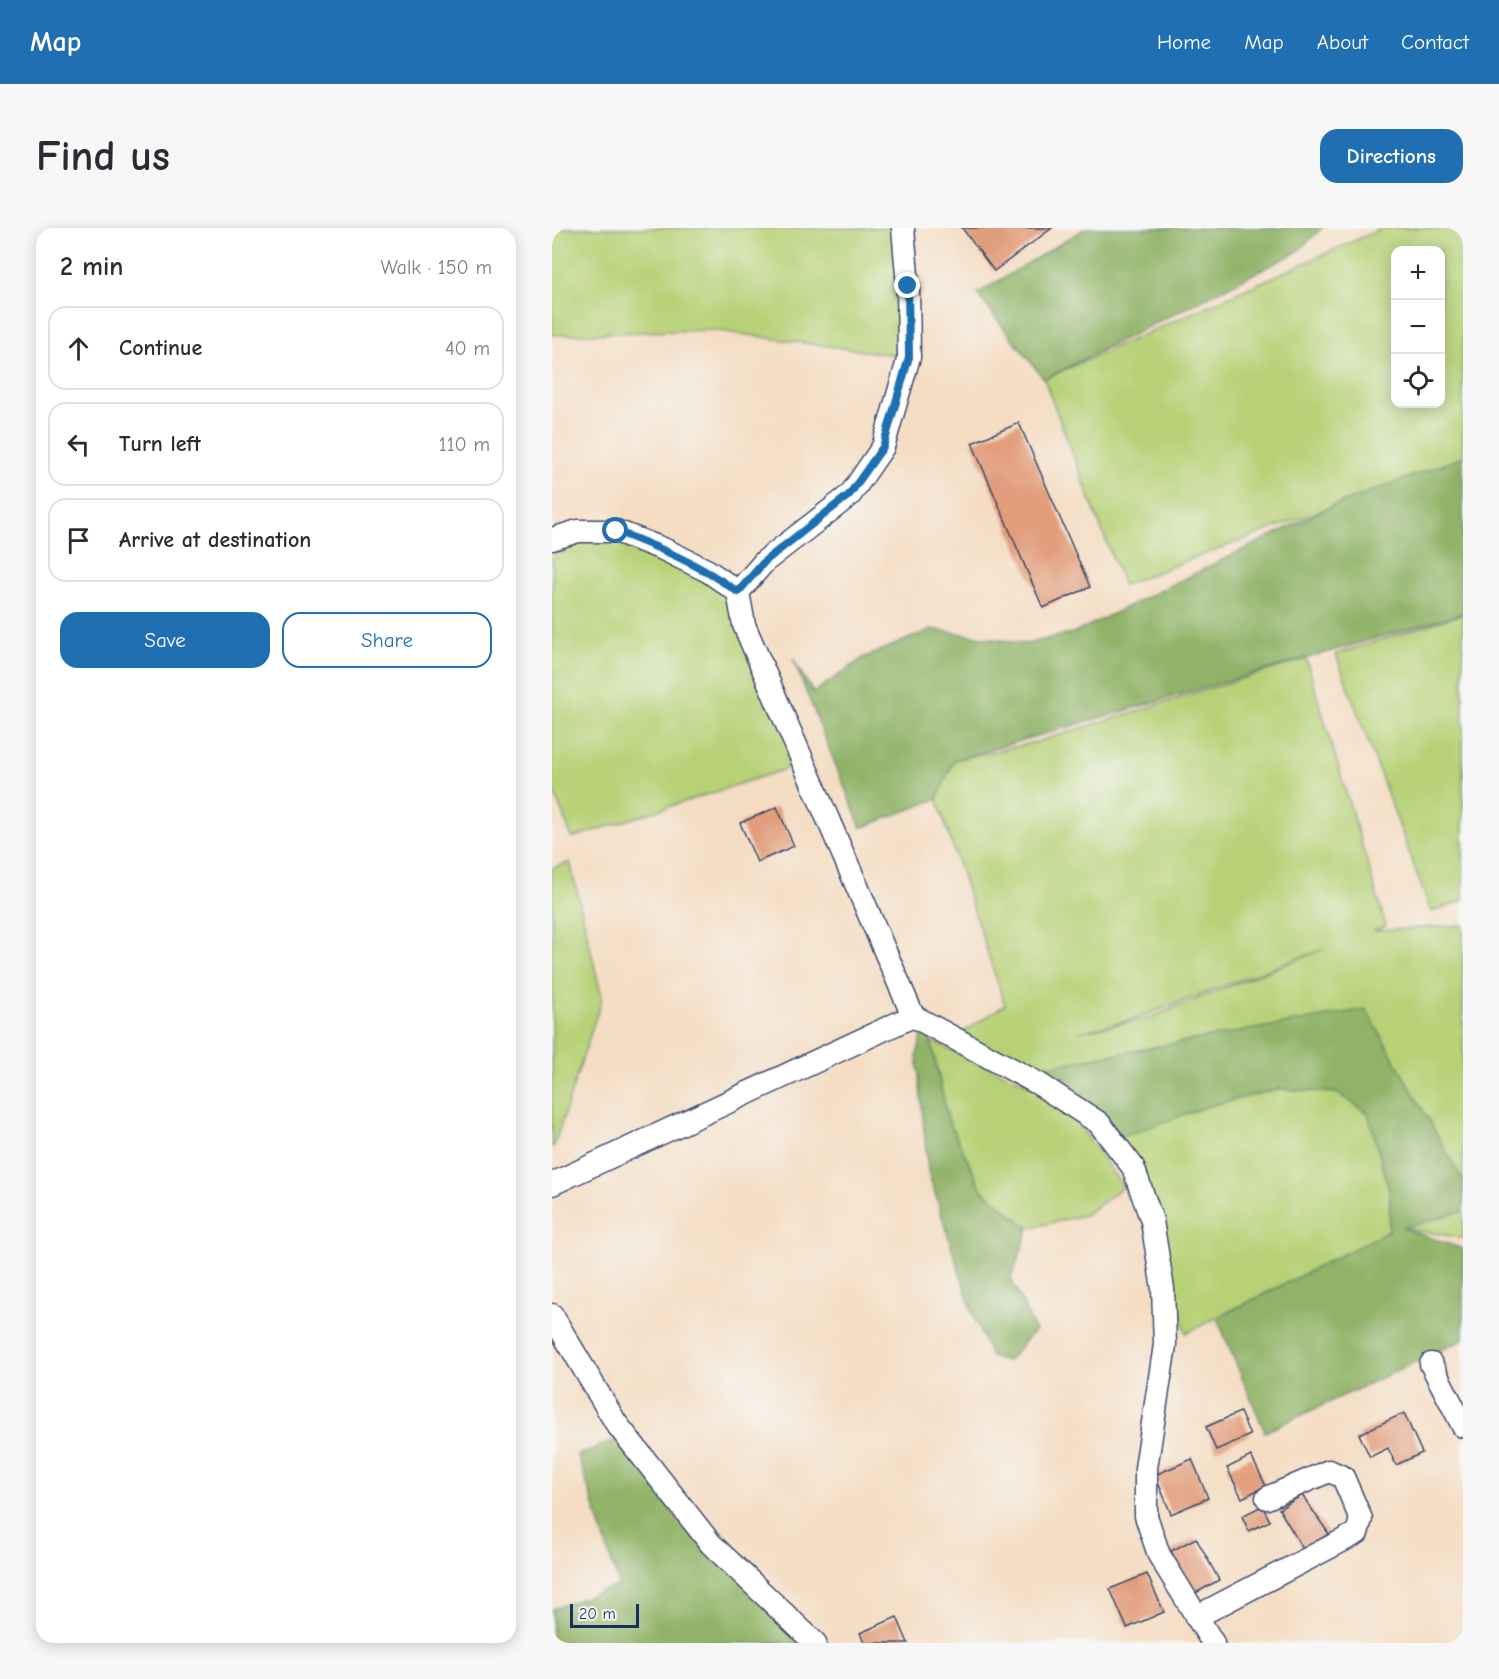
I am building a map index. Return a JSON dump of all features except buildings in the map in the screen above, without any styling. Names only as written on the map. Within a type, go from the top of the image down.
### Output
[{"type":"street","points":[[738,592],[765,561],[849,495],[883,447],[909,357],[908,286],[903,228]]},
{"type":"street","points":[[552,539],[578,531],[616,531],[663,549],[708,571],[738,592],[744,625],[913,1016],[1039,1084],[1099,1123],[1133,1167],[1152,1221],[1163,1289],[1165,1345],[1146,1468],[1146,1516],[1159,1555],[1213,1643]]},
{"type":"street","points":[[552,1184],[913,1016]]},
{"type":"street","points":[[552,1315],[616,1422],[711,1544],[815,1643]]},
{"type":"street","points":[[1431,1364],[1463,1426]]},
{"type":"street","points":[[1196,1617],[1357,1533],[1360,1519],[1343,1477],[1329,1471],[1267,1498]]},
{"type":"green space","points":[[552,228],[896,228],[909,357],[711,330],[552,335]]},
{"type":"green space","points":[[1086,228],[1322,228],[1297,252],[1044,379],[977,294]]},
{"type":"green space","points":[[1383,228],[1463,228],[1463,457],[1123,585],[1044,379]]},
{"type":"green space","points":[[1463,457],[1463,613],[954,760],[937,799],[861,828],[793,659],[813,693],[863,658],[932,629],[1026,644],[1076,632],[1330,507]]},
{"type":"green space","points":[[596,521],[738,592],[804,763],[572,838],[552,786],[552,534]]},
{"type":"green space","points":[[1463,614],[1463,901],[1431,912],[1336,654]]},
{"type":"green space","points":[[1306,659],[1386,926],[1373,931],[1463,925],[1463,1238],[1398,1227],[1186,1333],[1152,1221],[1112,1141],[1070,1112],[1123,1187],[1085,1215],[1029,1228],[982,1190],[948,1120],[931,1041],[1036,1088],[960,1034],[1005,1005],[937,799],[954,760],[1037,742]],"holes":[[[1324,949],[1149,1018],[1079,1032],[1134,1019]]]},
{"type":"green space","points":[[570,862],[602,998],[552,1147],[552,868]]},
{"type":"green space","points":[[1366,1009],[1463,1181],[1463,1211],[1403,1228],[1463,1249],[1463,1340],[1265,1432],[1217,1318],[1389,1231],[1390,1194],[1368,1113],[1337,1093],[1280,1089],[1208,1106],[1112,1141],[1016,1072]]},
{"type":"green space","points":[[923,1030],[931,1041],[948,1120],[982,1190],[1029,1228],[1011,1279],[1035,1330],[1008,1361],[991,1357],[972,1312],[928,1171],[917,1055]]},
{"type":"green space","points":[[626,1436],[812,1643],[552,1643],[552,1609],[619,1585],[578,1455]]},
{"type":"route","points":[[616,531],[663,549],[708,571],[738,592],[765,561],[849,495],[883,447],[909,357],[908,286]]}]
